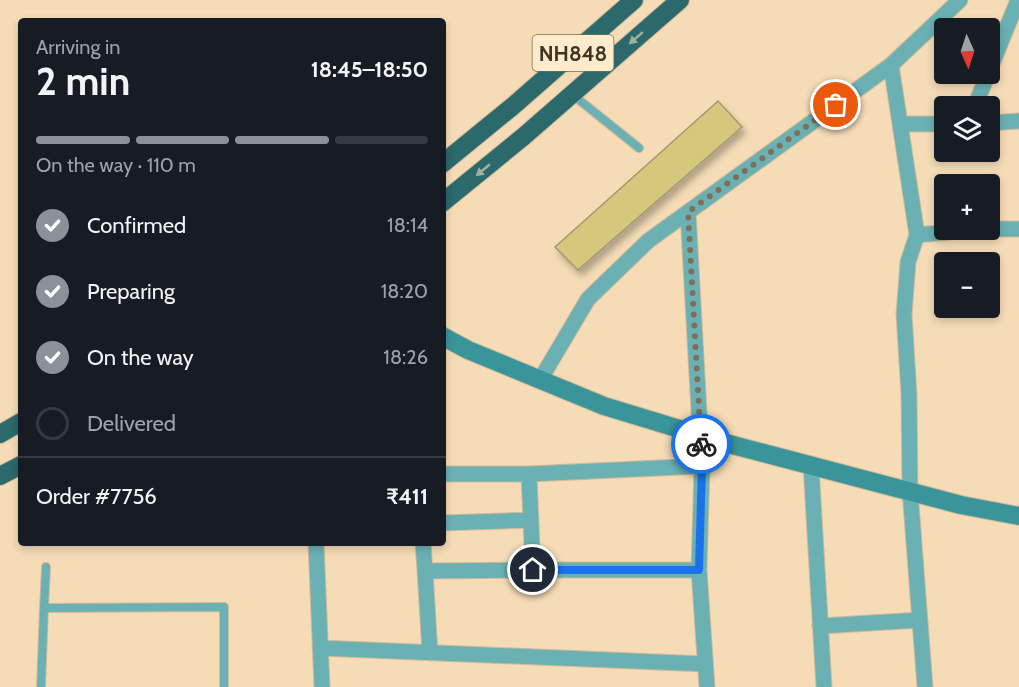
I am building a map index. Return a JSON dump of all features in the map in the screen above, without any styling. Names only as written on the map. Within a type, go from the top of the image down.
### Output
[{"type":"highway","name":"NH848","points":[[446,161],[513,106],[634,0]]},
{"type":"highway","points":[[446,200],[680,0]]},
{"type":"highway","points":[[0,434],[18,424]]},
{"type":"highway","points":[[0,476],[18,467]]},
{"type":"street","points":[[540,380],[588,299],[648,241],[891,65],[960,0]]},
{"type":"street","points":[[1000,44],[1018,0]]},
{"type":"street","points":[[891,65],[917,236],[908,262],[904,314],[909,395],[910,491],[925,687]]},
{"type":"street","points":[[1000,122],[1019,121]]},
{"type":"street","points":[[901,124],[934,124]]},
{"type":"street","points":[[688,212],[701,436],[699,570],[707,687]]},
{"type":"street","points":[[1000,229],[1019,229]]},
{"type":"street","points":[[917,236],[934,234]]},
{"type":"street","points":[[446,338],[468,350],[604,406],[701,436],[961,505],[1019,516]]},
{"type":"street","points":[[811,465],[824,687]]},
{"type":"street","points":[[446,474],[529,474],[702,466]]},
{"type":"street","points":[[529,474],[533,570]]},
{"type":"street","points":[[446,523],[531,520]]},
{"type":"street","points":[[316,546],[322,687]]},
{"type":"street","points":[[423,546],[430,653]]},
{"type":"street","points":[[425,571],[699,570]]},
{"type":"street","points":[[820,626],[920,620]]},
{"type":"street","points":[[321,648],[705,664]]},
{"type":"lane","points":[[572,94],[639,148]]},
{"type":"lane","points":[[41,687],[46,567]]},
{"type":"lane","points":[[44,608],[224,607],[224,687]]},
{"type":"building","points":[[718,101],[742,127],[578,270],[555,247]]},
{"type":"way so far","points":[[701,444],[688,212],[836,105]]},
{"type":"route","points":[[533,570],[699,570],[701,444]]}]
